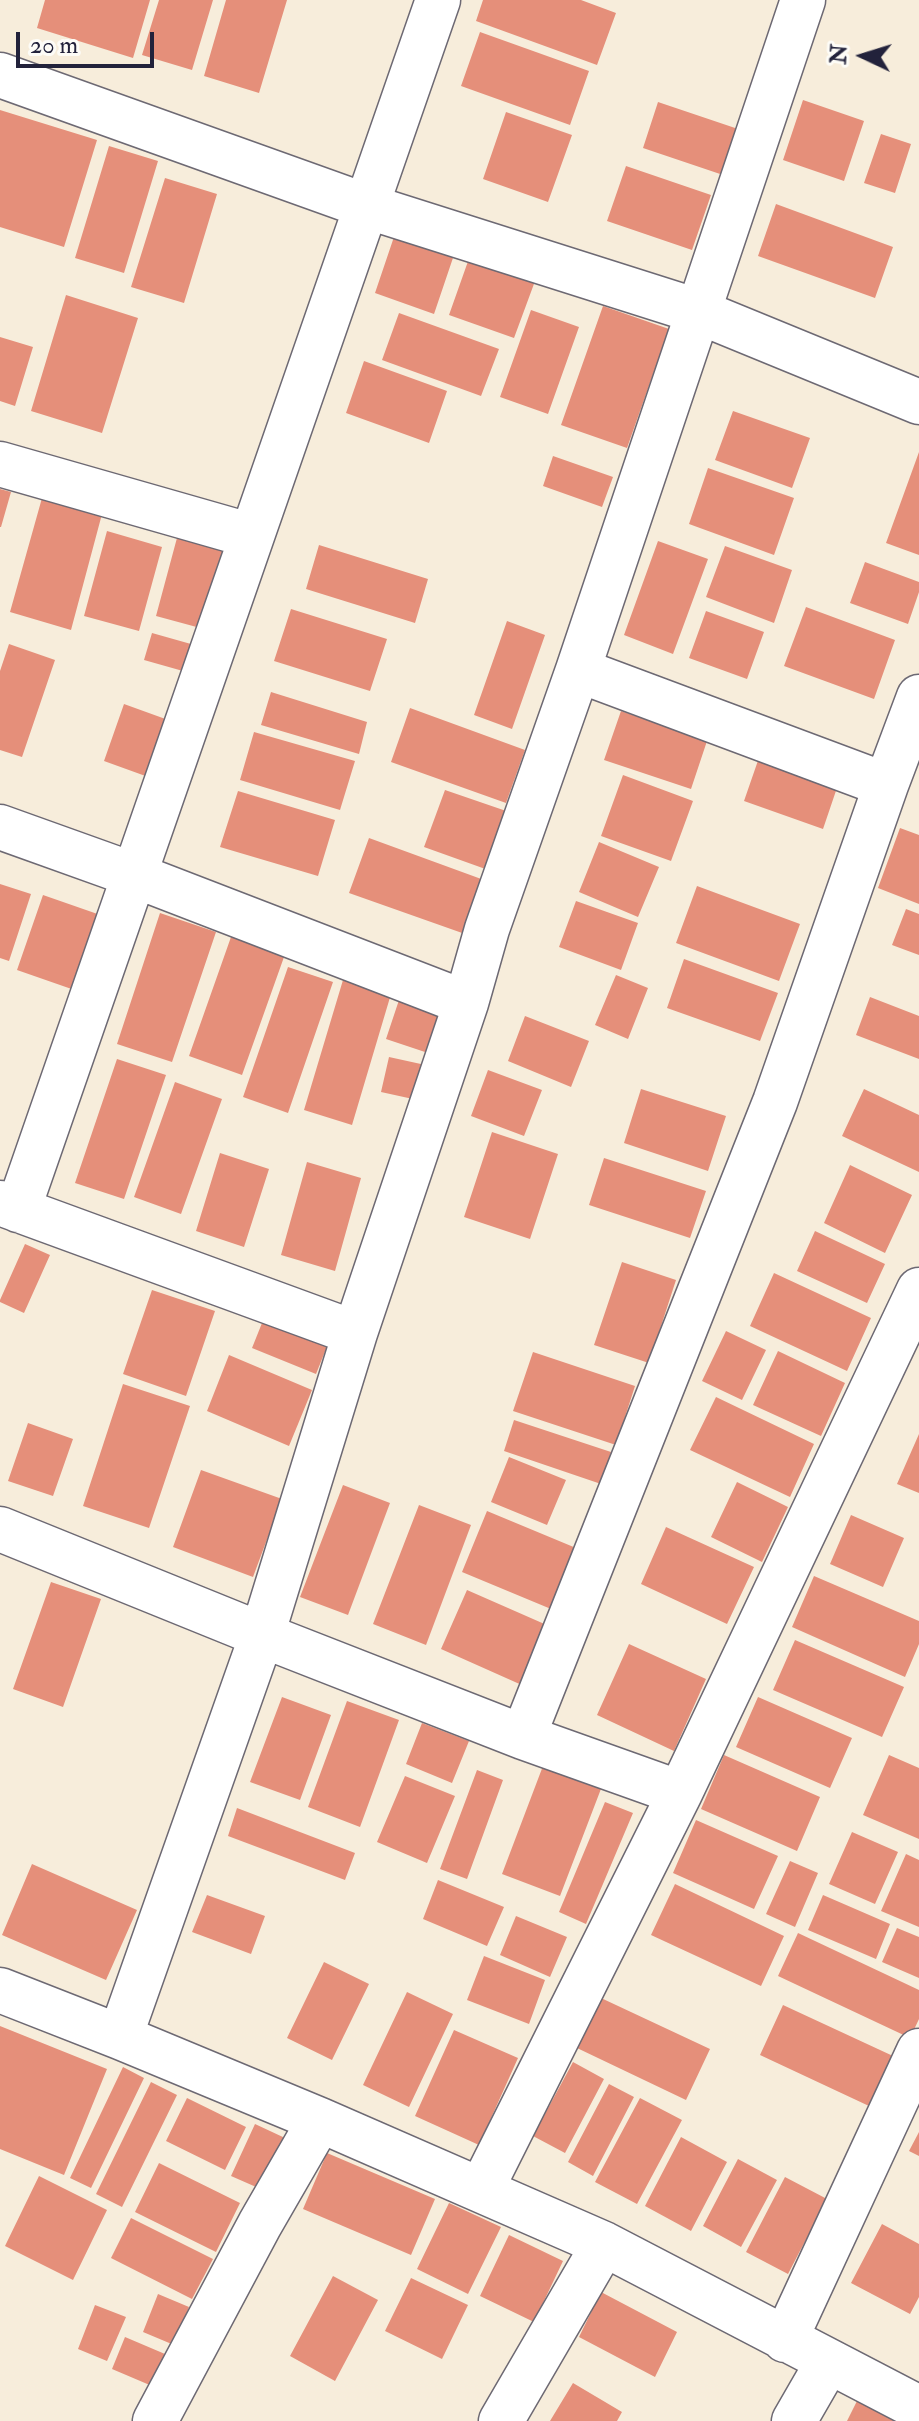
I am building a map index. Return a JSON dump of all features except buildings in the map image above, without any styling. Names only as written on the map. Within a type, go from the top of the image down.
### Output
[{"type":"street","points":[[355,1333],[9,1206],[134,875],[438,0]]},
{"type":"street","points":[[120,2037],[262,1635],[355,1333],[466,1003],[487,929],[578,670],[803,0]]},
{"type":"street","points":[[0,75],[366,206],[697,311],[919,402]]},
{"type":"street","points":[[0,464],[252,536]]},
{"type":"street","points":[[578,670],[886,785]]},
{"type":"street","points":[[523,1737],[775,1102],[919,697]]},
{"type":"street","points":[[0,827],[134,875],[466,1003]]},
{"type":"street","points":[[481,2190],[680,1793],[919,1290]]},
{"type":"street","points":[[0,1529],[523,1737],[680,1793]]},
{"type":"street","points":[[0,1990],[320,2120],[604,2244],[919,2408]]},
{"type":"street","points":[[785,2340],[919,2051]]},
{"type":"street","points":[[155,2421],[260,2224],[320,2120]]},
{"type":"street","points":[[501,2421],[604,2244]]},
{"type":"street","points":[[794,2421],[828,2362]]}]
